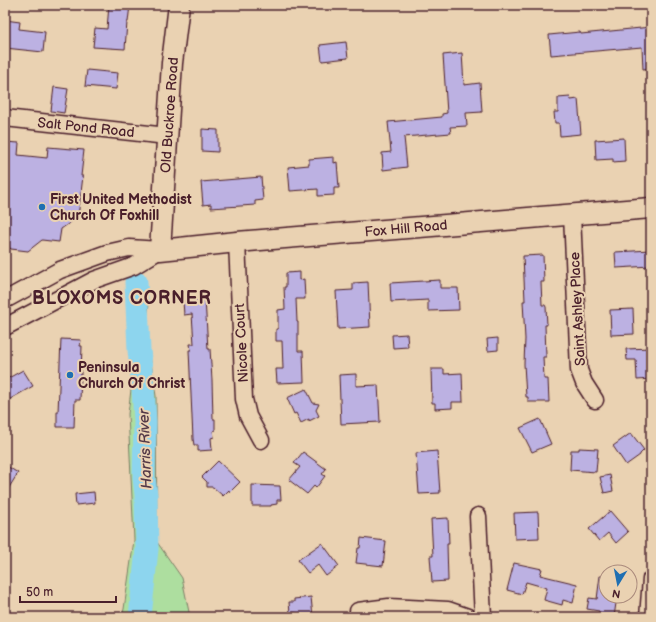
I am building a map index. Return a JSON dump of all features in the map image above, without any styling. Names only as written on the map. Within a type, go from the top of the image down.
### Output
[{"type":"main road","name":"Old Buckroe Road","points":[[160,250],[174,45],[179,5]]},
{"type":"main road","name":"Fox Hill Road","points":[[160,250],[237,242],[651,208]]},
{"type":"street","name":"Salt Pond Road","points":[[5,118],[167,136]]},
{"type":"street","name":"Saint Ashley Place","points":[[572,215],[579,370],[584,383],[595,400]]},
{"type":"street","name":"Nicole Court","points":[[237,242],[244,399],[248,416],[261,440]]},
{"type":"street","points":[[5,300],[60,270],[107,253],[129,248],[160,250]]},
{"type":"street","points":[[5,327],[94,280],[134,266],[160,250]]},
{"type":"street","points":[[478,516],[483,617]]},
{"type":"street","points":[[648,617],[651,580]]},
{"type":"street","points":[[358,611],[390,608],[448,610],[468,617]]},
{"type":"green space","points":[[143,283],[149,304],[146,328],[156,396],[157,542],[182,578],[190,617],[122,617],[134,540],[128,414],[135,357],[129,291]]},
{"type":"building","points":[[109,5],[130,5],[125,49],[93,47],[95,28],[107,29]]},
{"type":"building","points":[[5,20],[20,22],[19,29],[45,32],[43,52],[5,48]]},
{"type":"building","points":[[651,27],[651,68],[643,69],[642,47],[551,55],[549,35],[580,32],[581,34]]},
{"type":"building","points":[[346,42],[348,58],[322,61],[320,45]]},
{"type":"building","points":[[462,53],[464,85],[480,83],[482,112],[466,113],[467,126],[450,127],[451,133],[404,137],[407,167],[383,170],[382,153],[391,152],[388,122],[442,117],[442,114],[447,113],[443,55]]},
{"type":"building","points":[[87,70],[118,73],[116,89],[85,86]]},
{"type":"building","points":[[54,87],[68,89],[64,113],[51,111]]},
{"type":"building","points":[[570,97],[571,100],[578,99],[581,134],[560,136],[559,123],[555,123],[554,112],[558,112],[558,98]]},
{"type":"building","points":[[202,129],[218,130],[218,152],[202,151]]},
{"type":"building","points":[[624,138],[625,161],[613,162],[613,159],[596,160],[595,140]]},
{"type":"building","name":"First United Methodist Church Of Foxhill","points":[[5,142],[19,143],[18,155],[47,158],[48,147],[84,150],[81,176],[83,176],[78,217],[61,229],[59,242],[42,240],[28,251],[11,249],[5,246]]},
{"type":"building","points":[[334,157],[334,163],[337,162],[339,188],[334,188],[334,195],[318,196],[318,189],[290,191],[288,167],[309,165],[309,159]]},
{"type":"building","points":[[261,177],[263,200],[255,201],[255,205],[211,208],[211,204],[203,205],[201,182]]},
{"type":"building","points":[[651,250],[651,266],[616,268],[615,252]]},
{"type":"building","points":[[543,255],[544,282],[541,282],[542,305],[545,305],[546,307],[547,325],[545,325],[546,357],[543,357],[544,379],[548,379],[549,402],[528,402],[528,397],[526,397],[524,364],[525,339],[523,301],[525,301],[523,256]]},
{"type":"building","points":[[300,272],[300,280],[304,279],[305,299],[296,299],[298,351],[303,351],[304,382],[277,383],[276,369],[283,369],[282,341],[276,341],[276,329],[278,329],[278,310],[285,309],[284,287],[286,287],[286,273]]},
{"type":"building","points":[[440,280],[440,288],[458,288],[459,310],[428,311],[428,300],[391,302],[390,283]]},
{"type":"building","points":[[368,282],[370,327],[338,329],[336,291],[353,290],[353,283]]},
{"type":"building","points":[[205,299],[215,430],[213,431],[214,437],[211,438],[212,450],[198,451],[198,445],[194,445],[193,439],[189,350],[191,350],[190,344],[194,344],[192,314],[184,315],[183,301]]},
{"type":"building","points":[[633,309],[634,334],[611,335],[610,310]]},
{"type":"building","points":[[407,334],[408,347],[393,348],[392,335]]},
{"type":"building","points":[[498,338],[498,350],[488,351],[487,339]]},
{"type":"building","name":"Peninsula Church Of Christ","points":[[61,339],[81,340],[80,346],[82,346],[80,400],[75,400],[74,427],[57,427]]},
{"type":"building","points":[[651,348],[651,379],[637,380],[636,360],[627,360],[626,349]]},
{"type":"building","points":[[431,369],[444,369],[444,374],[462,373],[463,402],[452,402],[452,408],[435,409],[435,403],[432,403]]},
{"type":"building","points":[[23,370],[33,386],[5,402],[5,380]]},
{"type":"building","points":[[356,374],[356,386],[378,385],[380,422],[341,424],[339,375]]},
{"type":"building","points":[[306,389],[313,403],[319,404],[316,410],[319,416],[301,423],[296,413],[294,414],[287,398]]},
{"type":"building","points":[[540,419],[551,444],[532,452],[520,428]]},
{"type":"building","points":[[631,433],[644,450],[640,455],[626,465],[613,446]]},
{"type":"building","points":[[579,448],[598,449],[596,472],[570,470],[571,450],[579,450]]},
{"type":"building","points":[[437,451],[440,493],[419,494],[416,453]]},
{"type":"building","points":[[303,452],[326,469],[322,474],[325,476],[316,488],[314,486],[307,494],[289,480],[300,467],[294,463]]},
{"type":"building","points":[[218,461],[240,482],[230,492],[229,490],[223,496],[213,487],[207,487],[207,482],[202,477]]},
{"type":"building","points":[[5,465],[18,473],[5,494]]},
{"type":"building","points":[[610,475],[613,491],[604,493],[600,477]]},
{"type":"building","points":[[252,485],[280,486],[281,500],[277,500],[277,504],[271,506],[252,506]]},
{"type":"building","points":[[94,492],[95,503],[76,505],[75,494]]},
{"type":"building","points":[[610,511],[628,532],[616,543],[608,533],[599,541],[589,529]]},
{"type":"building","points":[[538,512],[539,538],[515,539],[514,513]]},
{"type":"building","points":[[448,518],[448,581],[432,582],[430,556],[433,556],[431,519]]},
{"type":"building","points":[[361,538],[386,541],[383,566],[356,563]]},
{"type":"building","points":[[322,543],[339,566],[326,576],[318,565],[308,573],[298,560]]},
{"type":"building","points":[[514,563],[542,569],[540,575],[577,584],[573,603],[563,600],[562,605],[544,600],[547,588],[526,582],[522,594],[507,590]]},
{"type":"building","points":[[598,591],[598,604],[616,604],[614,617],[599,616],[599,611],[587,609],[589,598],[597,599]]},
{"type":"building","points":[[311,597],[313,617],[297,617],[296,613],[290,613],[289,602],[294,602],[294,599]]},
{"type":"waterway","name":"Harris River","points":[[136,282],[139,350],[145,422],[144,477],[146,495],[147,549],[140,617]]},
{"type":"place","name":"First United Methodist Church Of Foxhill","points":[[42,207]]},
{"type":"place","name":"Peninsula Church Of Christ","points":[[70,375]]},
{"type":"district","name":"BLOXOMS CORNER","points":[[122,298]]}]
